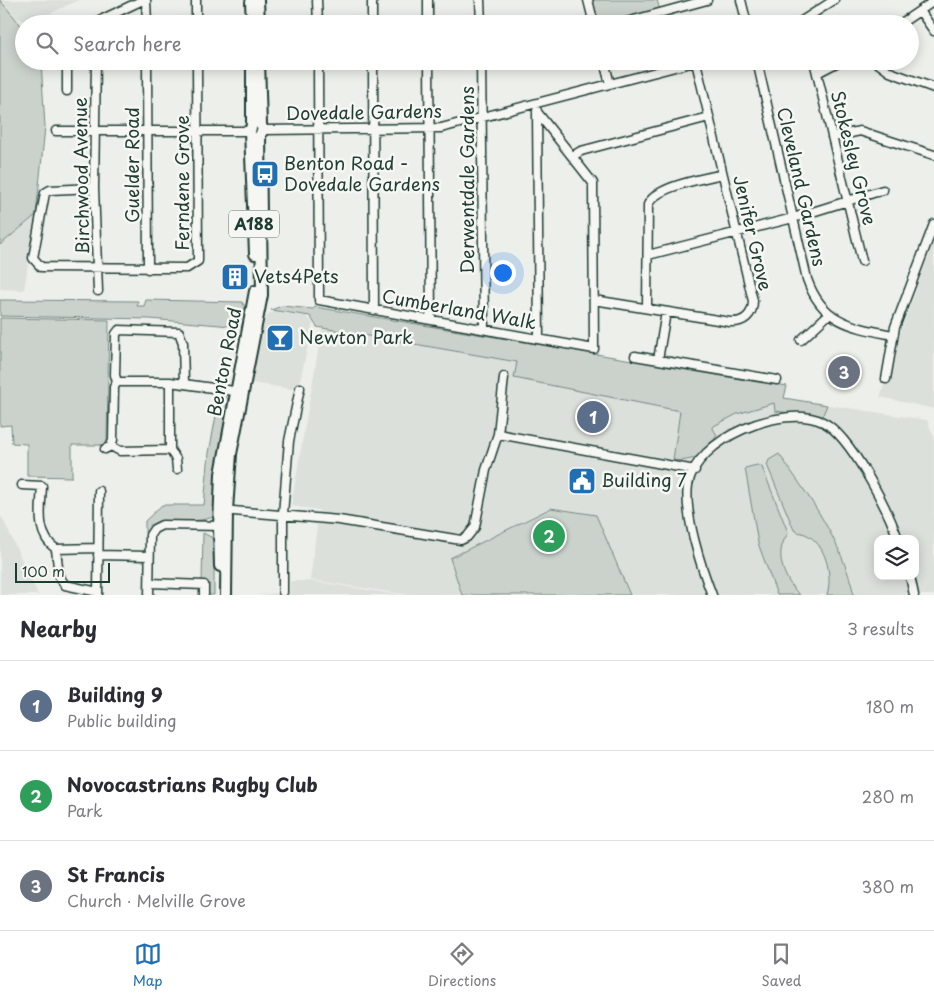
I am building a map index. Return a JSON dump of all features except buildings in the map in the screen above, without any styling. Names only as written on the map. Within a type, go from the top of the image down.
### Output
[{"type":"main road","points":[[251,0],[252,15]]},
{"type":"main road","points":[[258,0],[259,15]]},
{"type":"main road","name":"Benton Road","points":[[220,595],[223,510],[240,392],[262,295],[253,70]]},
{"type":"main road","name":"Benton Road","points":[[256,130],[259,70]]},
{"type":"main road","name":"Benton Road","points":[[223,526],[226,595]]},
{"type":"street","points":[[112,15],[145,0],[146,15]]},
{"type":"street","points":[[196,0],[196,15]]},
{"type":"street","points":[[317,0],[318,15]]},
{"type":"street","points":[[372,0],[372,15]]},
{"type":"street","points":[[428,0],[428,15]]},
{"type":"street","points":[[480,0],[481,15]]},
{"type":"street","points":[[588,0],[592,15]]},
{"type":"street","points":[[652,15],[707,0]]},
{"type":"street","points":[[741,0],[745,15]]},
{"type":"street","points":[[812,15],[834,0]]},
{"type":"street","points":[[914,15],[934,1]]},
{"type":"street","points":[[920,11],[934,31]]},
{"type":"street","points":[[66,70],[67,92]]},
{"type":"street","name":"Birchwood Avenue","points":[[96,70],[94,188],[98,290]]},
{"type":"street","name":"Guelder Road","points":[[148,70],[148,269]]},
{"type":"street","name":"Ferndene Grove","points":[[94,188],[50,190],[45,193],[33,258],[41,268],[186,268],[198,262],[199,130],[197,70]]},
{"type":"street","points":[[318,70],[320,129]]},
{"type":"street","points":[[373,70],[374,310]]},
{"type":"street","points":[[429,70],[431,320]]},
{"type":"street","name":"Derwentdale Gardens","points":[[482,70],[484,329]]},
{"type":"street","points":[[606,70],[610,84]]},
{"type":"street","name":"Dovedale Gardens","points":[[56,131],[441,128],[665,70]]},
{"type":"street","name":"Jenifer Grove","points":[[594,300],[730,322],[739,322],[748,316],[753,301],[699,70]]},
{"type":"street","name":"Cleveland Gardens","points":[[759,70],[810,287],[829,314],[853,327],[893,335]]},
{"type":"street","points":[[817,72],[821,70]]},
{"type":"street","points":[[887,70],[934,88]]},
{"type":"street","name":"Stokesley Grove","points":[[817,72],[862,261]]},
{"type":"street","points":[[537,104],[539,339]]},
{"type":"street","points":[[537,112],[591,179],[593,186],[594,300]]},
{"type":"street","points":[[573,156],[581,151],[709,116]]},
{"type":"street","name":"Cumberland Walk","points":[[320,129],[319,300],[594,349],[594,300]]},
{"type":"street","points":[[832,137],[860,131],[934,155]]},
{"type":"street","points":[[647,308],[648,204],[650,198],[662,190],[722,174]]},
{"type":"street","points":[[648,255],[793,218],[883,190]]},
{"type":"street","points":[[886,379],[893,335],[934,224]]},
{"type":"street","points":[[658,360],[666,312]]},
{"type":"street","points":[[801,340],[829,314]]},
{"type":"street","points":[[170,450],[120,451],[108,448],[113,440],[114,387],[117,382],[115,375],[116,334],[122,329],[178,332],[183,342],[184,383]]},
{"type":"street","points":[[635,356],[777,380]]},
{"type":"street","points":[[223,510],[284,514],[461,540],[467,537],[476,527],[486,470],[498,434],[504,377]]},
{"type":"street","points":[[117,382],[184,383],[240,392]]},
{"type":"street","points":[[170,382],[170,450],[176,459],[177,469]]},
{"type":"street","points":[[283,592],[284,514],[289,441],[300,388]]},
{"type":"street","points":[[712,595],[699,559],[691,520],[688,484],[701,460],[722,441],[759,423],[780,418],[808,418],[823,422],[835,431],[863,469],[887,512],[896,535]]},
{"type":"street","points":[[498,434],[695,470]]},
{"type":"street","points":[[22,485],[42,486],[42,534],[48,543],[56,549],[149,556]]},
{"type":"street","points":[[56,549],[59,576],[65,585],[98,594],[99,491]]},
{"type":"street","points":[[149,595],[150,535],[154,529],[162,525],[223,526]]},
{"type":"street","points":[[911,580],[914,595]]},
{"type":"street","points":[[150,583],[204,585],[204,595]]},
{"type":"shaded area","points":[[0,0],[15,18],[15,70],[42,70],[45,127],[36,215],[0,245]]},
{"type":"shaded area","points":[[2,0],[79,0],[47,15],[15,15],[15,17]]},
{"type":"shaded area","points":[[590,0],[657,0],[660,10],[641,15],[594,15]]},
{"type":"shaded area","points":[[36,215],[24,290],[0,289],[0,245]]},
{"type":"shaded area","points":[[934,241],[934,409],[880,397],[885,382],[890,382],[898,338]]},
{"type":"shaded area","points":[[0,300],[138,301],[137,306],[144,306],[146,300],[242,302],[246,308],[243,327],[150,319],[0,316]]},
{"type":"shaded area","points":[[282,306],[313,309],[315,307],[787,386],[784,398],[827,405],[822,417],[775,411],[774,403],[737,414],[712,427],[717,435],[704,452],[687,460],[673,460],[680,411],[514,378],[517,362],[317,327],[310,316],[271,310]]},
{"type":"shaded area","points":[[273,312],[306,316],[313,323],[298,390],[252,383],[265,319],[268,314]]},
{"type":"shaded area","points":[[0,318],[109,320],[107,441],[102,445],[72,445],[72,477],[27,476],[27,444],[12,443],[11,425],[0,426]]},
{"type":"shaded area","points":[[322,328],[927,420],[934,437],[934,595],[630,595],[596,515],[551,507],[450,558],[462,595],[408,595],[310,580],[319,510],[291,506]]},
{"type":"shaded area","points":[[220,394],[228,399],[215,481],[215,516],[206,519],[160,523],[145,533],[145,521],[162,505],[204,505],[209,453]]},
{"type":"shaded area","points":[[779,454],[824,521],[842,556],[854,595],[827,595],[829,578],[823,552],[812,538],[794,530],[767,465],[769,460]]},
{"type":"shaded area","points":[[757,465],[762,467],[788,532],[781,550],[782,564],[791,585],[800,595],[777,595],[758,543],[745,468]]},
{"type":"shaded area","points":[[551,508],[596,515],[630,595],[462,595],[450,558]]},
{"type":"shaded area","points":[[0,517],[2,517],[38,595],[0,595]]},
{"type":"shaded area","points":[[203,533],[211,537],[214,542],[214,595],[208,595],[202,582]]},
{"type":"shaded area","points":[[290,581],[311,581],[400,595],[257,595],[290,592]]},
{"type":"place","name":"Benton Road - Dovedale Gardens","points":[[265,174]]},
{"type":"place","name":"Vets4Pets","points":[[235,277]]},
{"type":"place","name":"Newton Park","points":[[280,338]]},
{"type":"place","name":"St Francis","points":[[844,372]]},
{"type":"place","name":"Building 9","points":[[593,417]]},
{"type":"place","name":"Building 7","points":[[582,481]]},
{"type":"place","name":"Novocastrians Rugby Club","points":[[549,536]]}]
